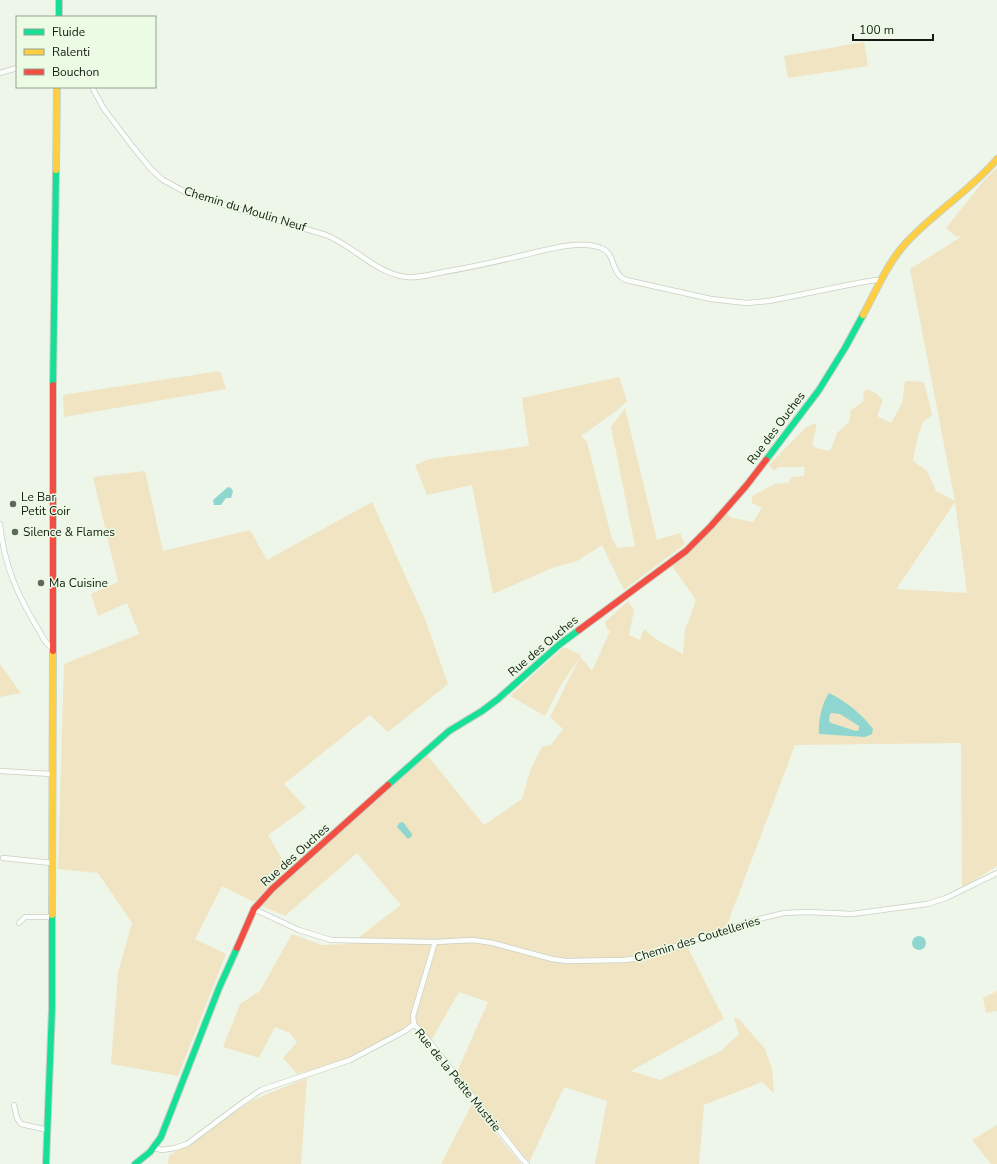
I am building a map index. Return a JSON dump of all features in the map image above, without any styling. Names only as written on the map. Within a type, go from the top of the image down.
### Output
[{"type":"street","points":[[58,16],[59,0]]},
{"type":"street","points":[[0,73],[16,68]]},
{"type":"street","points":[[46,1164],[51,1052],[54,274],[57,88]]},
{"type":"street","name":"Chemin du Moulin Neuf","points":[[93,88],[104,109],[133,147],[151,169],[163,180],[189,194],[337,239],[374,265],[390,273],[407,277],[422,276],[555,248],[587,245],[596,246],[605,250],[609,254],[615,271],[621,278],[684,294],[728,302],[762,302],[858,282],[872,280],[881,281]]},
{"type":"street","name":"Rue des Ouches","points":[[135,1164],[144,1158],[154,1148],[168,1122],[219,988],[254,909],[272,889],[450,731],[498,699],[560,644],[686,551],[701,536],[746,486],[819,390],[845,348],[896,256],[913,236],[984,174],[997,159]]},
{"type":"street","points":[[0,524],[5,557],[21,599],[46,642],[53,648]]},
{"type":"street","points":[[0,771],[52,774]]},
{"type":"street","points":[[3,858],[52,862]]},
{"type":"street","name":"Chemin des Coutelleries","points":[[254,909],[299,930],[331,940],[435,942],[448,940],[482,941],[566,961],[632,960],[759,919],[779,914],[796,912],[852,914],[927,904],[946,898],[997,873]]},
{"type":"street","points":[[19,923],[25,917],[52,917]]},
{"type":"street","name":"Rue de la Petite Mustrie","points":[[435,942],[413,1016],[414,1024],[527,1164]]},
{"type":"street","points":[[154,1148],[162,1150],[187,1144],[261,1090],[350,1060],[405,1031],[414,1024]]},
{"type":"street","points":[[14,1105],[17,1118],[21,1124],[48,1130]]},
{"type":"shaded area","points":[[864,42],[868,66],[788,78],[784,56]]},
{"type":"shaded area","points":[[997,168],[997,866],[962,888],[961,743],[795,745],[727,925],[688,948],[724,1019],[631,1071],[660,1080],[721,1051],[739,1034],[734,1018],[739,1019],[765,1049],[772,1069],[774,1093],[762,1082],[704,1105],[699,1164],[595,1164],[607,1101],[564,1087],[529,1163],[457,1072],[488,1002],[459,992],[432,1039],[410,1027],[353,1057],[297,1074],[283,1058],[297,1042],[290,1033],[275,1027],[259,1058],[223,1047],[240,1004],[260,991],[292,934],[322,945],[350,944],[401,905],[357,853],[285,916],[260,905],[427,755],[484,825],[522,799],[530,771],[542,747],[551,745],[563,729],[550,717],[580,657],[561,685],[545,716],[510,696],[564,647],[581,655],[580,656],[592,671],[610,631],[607,629],[605,622],[628,601],[634,610],[629,635],[640,640],[644,629],[657,640],[683,654],[685,630],[696,600],[672,566],[690,551],[726,514],[733,518],[753,522],[762,508],[752,503],[752,496],[775,484],[788,483],[792,477],[804,476],[805,467],[778,467],[774,471],[769,465],[806,427],[817,423],[812,445],[816,448],[830,451],[837,433],[849,422],[851,410],[863,402],[864,392],[867,389],[877,394],[883,400],[877,416],[891,423],[902,403],[905,381],[924,382],[932,415],[923,422],[917,440],[913,461],[927,471],[936,491],[955,501],[910,269],[961,237],[955,236],[946,228],[986,178]],"holes":[[[955,502],[967,593],[897,589]]]},
{"type":"shaded area","points":[[220,371],[226,389],[64,417],[63,395]]},
{"type":"shaded area","points":[[619,377],[627,401],[616,411],[581,436],[587,442],[612,539],[618,548],[635,546],[611,427],[625,408],[657,540],[680,533],[685,544],[624,590],[602,545],[577,561],[552,568],[493,594],[472,485],[427,495],[415,465],[429,459],[529,446],[522,398]]},
{"type":"shaded area","points":[[145,471],[163,551],[250,530],[267,560],[372,502],[425,619],[448,684],[388,732],[370,715],[284,784],[306,808],[268,835],[287,867],[254,902],[222,886],[195,939],[226,954],[178,1076],[111,1064],[118,973],[132,923],[98,873],[58,869],[64,664],[139,634],[127,603],[98,616],[91,594],[118,582],[93,477]]},
{"type":"shaded area","points":[[0,664],[21,693],[0,697]]},
{"type":"shaded area","points":[[997,991],[997,1011],[986,1013],[983,998]]},
{"type":"shaded area","points":[[307,1078],[301,1164],[168,1164],[169,1156],[253,1100]]},
{"type":"shaded area","points":[[472,1104],[521,1164],[441,1164]]},
{"type":"shaded area","points":[[997,1125],[997,1164],[991,1164],[972,1140]]},
{"type":"water","points":[[228,487],[233,491],[231,498],[226,498],[221,505],[214,505],[213,500]]},
{"type":"water","points":[[829,693],[842,700],[864,718],[873,729],[872,734],[865,737],[819,734],[821,712]],"holes":[[[830,714],[840,714],[859,726],[859,730],[856,731],[829,721]]]},
{"type":"water","points":[[403,822],[412,834],[412,836],[408,839],[397,827],[399,823]]},
{"type":"water","points":[[919,936],[924,938],[926,943],[924,948],[919,950],[914,948],[912,943],[914,938]]},
{"type":"traffic: fast","points":[[59,0],[59,16]]},
{"type":"traffic: fast","points":[[53,385],[56,170]]},
{"type":"traffic: fast","points":[[766,460],[819,390],[863,315]]},
{"type":"traffic: fast","points":[[388,785],[449,731],[482,711],[498,699],[560,644],[579,630]]},
{"type":"traffic: fast","points":[[46,1164],[52,1009],[52,915]]},
{"type":"traffic: fast","points":[[135,1164],[150,1152],[161,1137],[219,988],[237,948]]},
{"type":"traffic: slow","points":[[56,170],[57,88]]},
{"type":"traffic: slow","points":[[863,315],[887,269],[905,244],[927,222],[986,171],[997,159]]},
{"type":"traffic: slow","points":[[52,915],[53,651]]},
{"type":"traffic: jam","points":[[53,385],[53,651]]},
{"type":"traffic: jam","points":[[579,630],[686,551],[711,526],[746,486],[766,460]]},
{"type":"traffic: jam","points":[[237,948],[254,909],[272,889],[388,785]]},
{"type":"place","name":"Le Bar Petit Coir","points":[[13,504]]},
{"type":"place","name":"Silence & Flames","points":[[15,532]]},
{"type":"place","name":"Ma Cuisine","points":[[41,583]]}]
